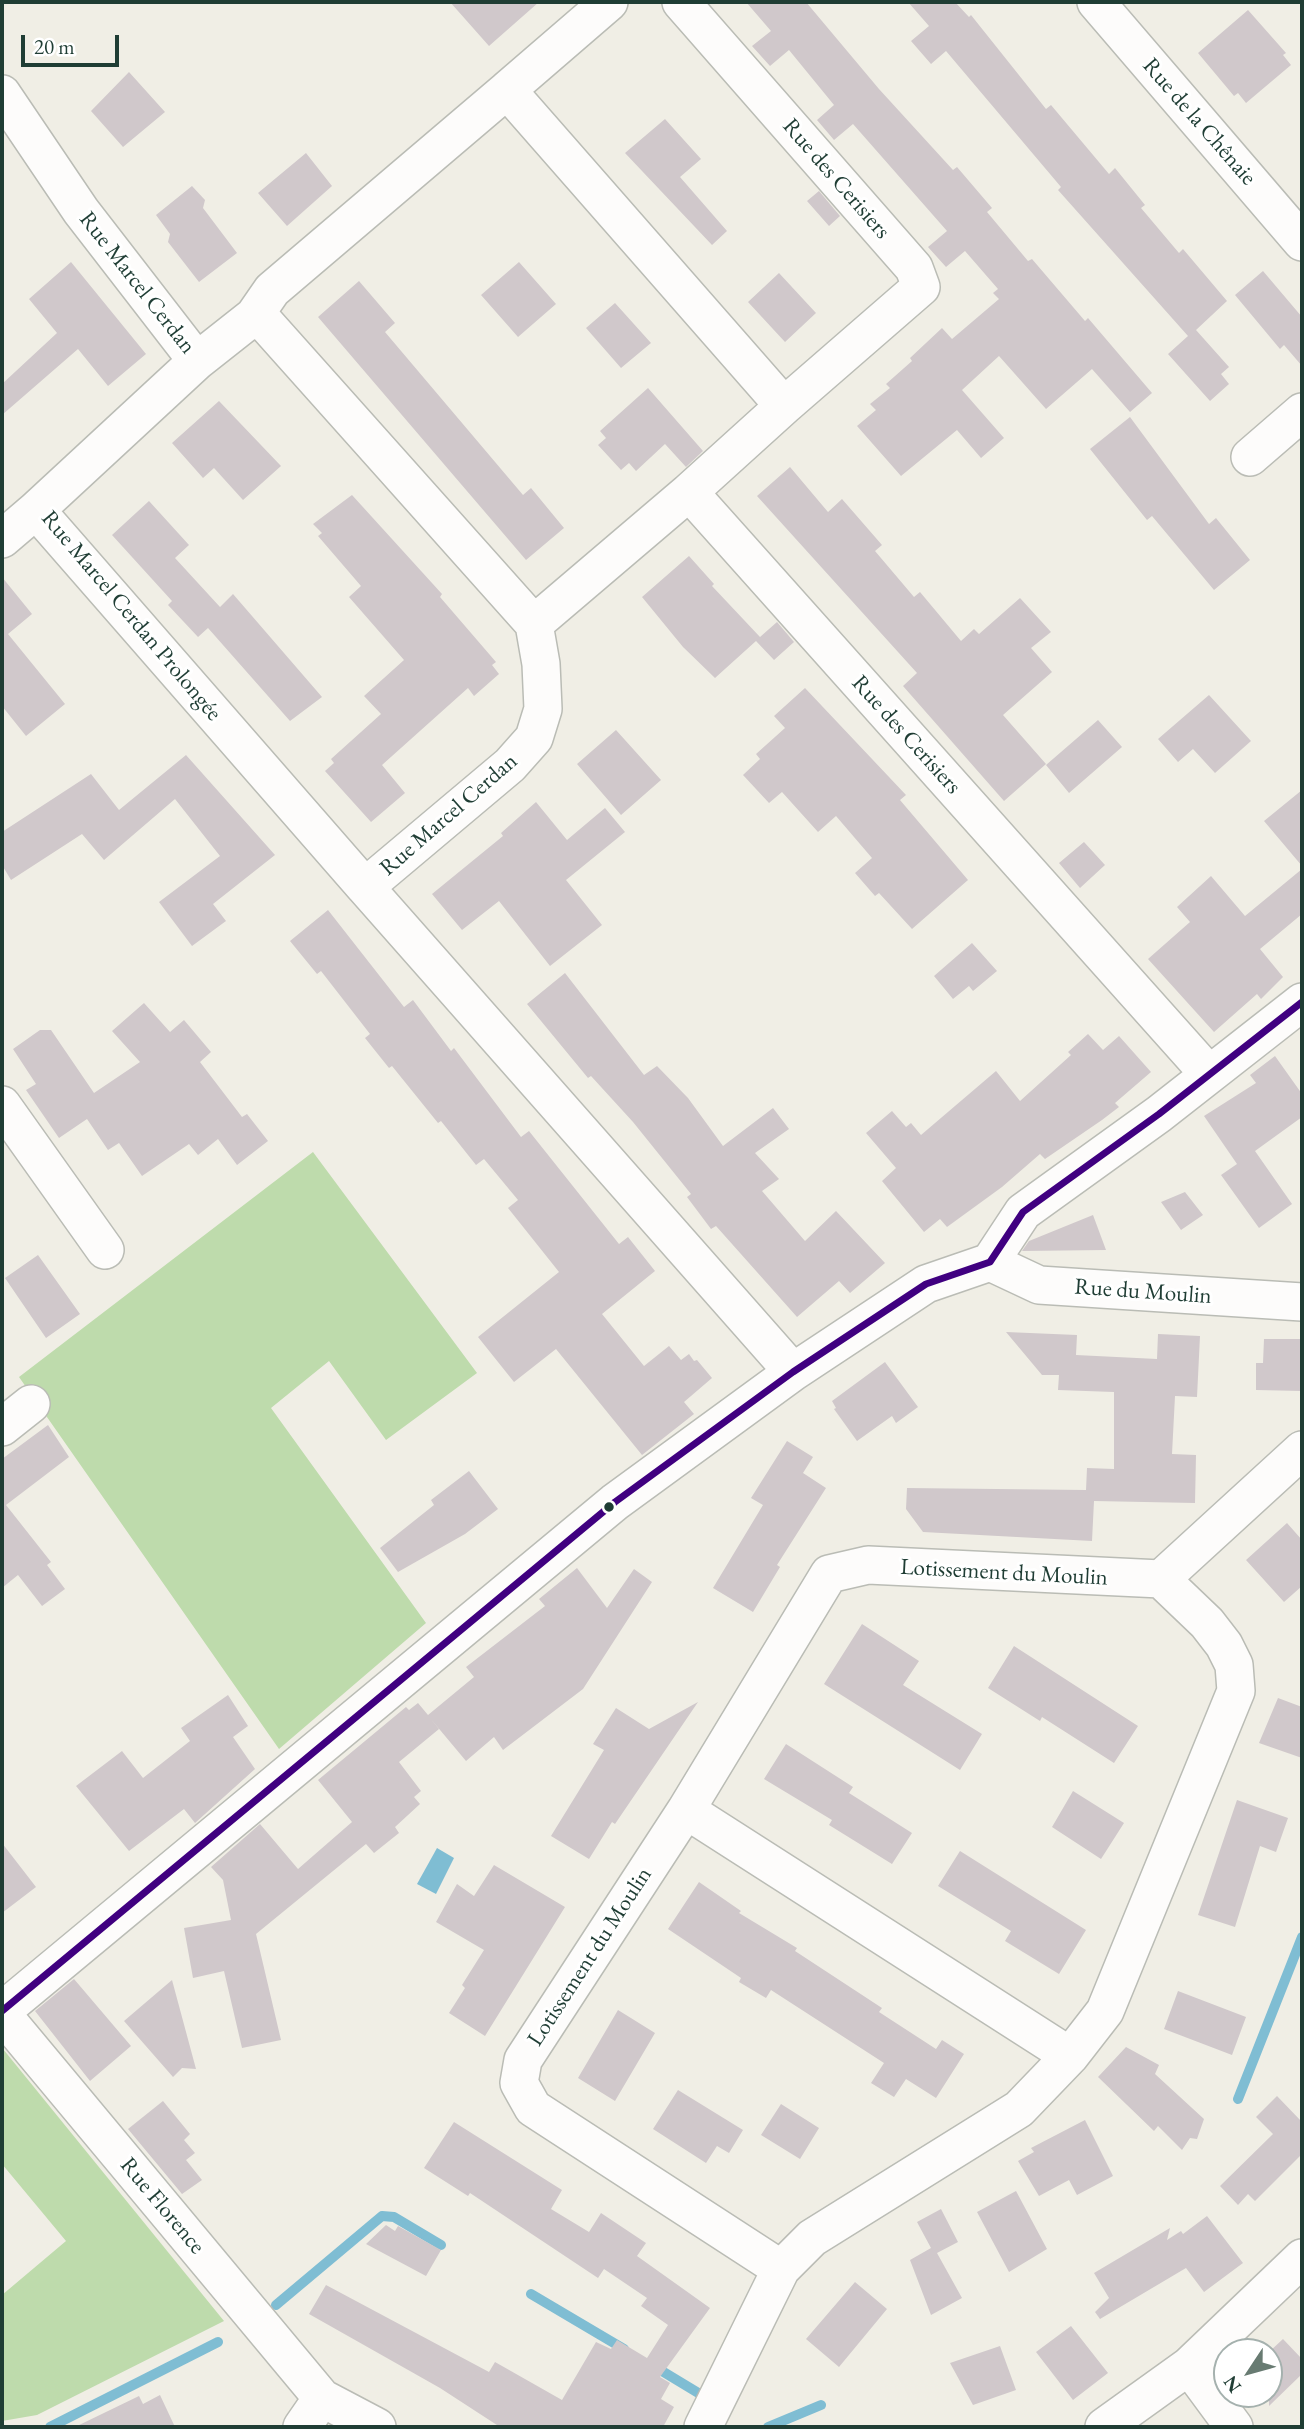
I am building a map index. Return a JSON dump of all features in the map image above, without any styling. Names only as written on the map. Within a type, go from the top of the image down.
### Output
[{"type":"street","points":[[610,2],[271,290],[254,316],[279,336],[534,624],[689,492]]},
{"type":"street","name":"Rue des Cerisiers","points":[[681,2],[914,268],[921,287],[784,405],[689,492],[1208,1073]]},
{"type":"street","name":"Rue de la Chênaie","points":[[1096,2],[1302,242]]},
{"type":"street","points":[[507,90],[784,405]]},
{"type":"street","name":"Rue Marcel Cerdan","points":[[2,94],[81,211],[197,361],[254,316]]},
{"type":"street","name":"Rue Marcel Cerdan Prolongée","points":[[197,361],[36,510],[365,887]]},
{"type":"street","points":[[1250,457],[1302,412]]},
{"type":"street","points":[[2,540],[36,510]]},
{"type":"street","name":"Rue Marcel Cerdan","points":[[534,624],[541,664],[542,709],[534,738],[510,765],[365,887],[793,1372]]},
{"type":"street","points":[[2,2012],[615,1502],[793,1372],[926,1284],[990,1262],[1023,1212],[1158,1114],[1302,1002]]},
{"type":"street","points":[[2,1105],[106,1250]]},
{"type":"street","name":"Rue du Moulin","points":[[990,1262],[1039,1285],[1302,1302]]},
{"type":"street","points":[[2,1427],[32,1405]]},
{"type":"street","points":[[703,2427],[781,2269],[812,2238],[1019,2109],[1070,2056],[1105,2011],[1236,1691],[1234,1665],[1224,1646],[1207,1623],[1161,1579],[1302,1450]]},
{"type":"street","name":"Lotissement du Moulin","points":[[781,2269],[533,2108],[519,2083],[523,2060],[686,1810],[829,1574],[868,1565],[1161,1579]]},
{"type":"street","points":[[686,1810],[1070,2056]]},
{"type":"street","name":"Rue Florence","points":[[2,2012],[312,2413]]},
{"type":"street","points":[[1104,2427],[1189,2366],[1302,2258]]},
{"type":"street","points":[[1189,2366],[1234,2427]]},
{"type":"street","points":[[312,2413],[377,2427]]},
{"type":"green space","points":[[313,1152],[477,1373],[386,1440],[329,1361],[271,1408],[426,1623],[279,1749],[19,1377]]},
{"type":"green space","points":[[3,2049],[224,2321],[37,2415],[2,2421],[2,2295],[66,2241],[2,2164]]},
{"type":"water","points":[[437,1848],[454,1858],[436,1894],[417,1884]]},
{"type":"building","points":[[450,2],[539,2],[489,46]]},
{"type":"building","points":[[746,2],[806,2],[879,89],[953,170],[957,167],[992,208],[987,212],[1028,261],[1032,259],[1085,321],[1088,318],[1152,393],[1130,412],[1092,369],[1046,409],[999,356],[962,390],[1004,438],[981,458],[957,430],[901,476],[857,426],[876,410],[870,404],[890,388],[886,384],[912,361],[910,358],[942,328],[952,339],[999,299],[993,293],[998,289],[965,251],[946,267],[928,247],[947,231],[853,124],[834,140],[817,120],[834,105],[789,50],[770,66],[752,46],[771,31]]},
{"type":"building","points":[[908,2],[955,2],[969,17],[971,15],[1046,109],[1051,105],[1109,174],[1115,168],[1145,205],[1141,208],[1179,253],[1183,249],[1227,301],[1196,330],[1229,367],[1221,374],[1229,384],[1210,401],[1168,354],[1188,336],[1058,190],[1061,187],[946,51],[931,64],[911,41],[929,26]]},
{"type":"building","points":[[1248,10],[1286,53],[1283,55],[1291,65],[1246,103],[1238,93],[1234,96],[1198,53]]},
{"type":"building","points":[[129,72],[165,112],[123,147],[91,111]]},
{"type":"building","points":[[665,119],[701,159],[680,177],[727,231],[712,245],[625,153]]},
{"type":"building","points":[[306,153],[332,186],[287,226],[258,193]]},
{"type":"building","points":[[192,186],[205,200],[203,208],[237,253],[199,282],[168,242],[170,234],[156,215]]},
{"type":"building","points":[[819,191],[840,216],[829,226],[807,201]]},
{"type":"building","points":[[71,262],[146,354],[108,386],[78,349],[2,415],[2,384],[57,333],[29,299]]},
{"type":"building","points":[[519,262],[556,304],[518,337],[481,295]]},
{"type":"building","points":[[1263,271],[1302,317],[1302,366],[1284,345],[1280,349],[1235,295]]},
{"type":"building","points":[[779,273],[816,313],[785,342],[748,302]]},
{"type":"building","points":[[359,281],[395,323],[385,332],[523,495],[531,488],[564,528],[526,560],[318,317]]},
{"type":"building","points":[[615,303],[651,343],[621,368],[586,328]]},
{"type":"building","points":[[648,388],[703,451],[686,467],[665,444],[636,471],[629,463],[621,470],[598,445],[606,438],[600,431]]},
{"type":"building","points":[[219,401],[281,466],[243,500],[214,468],[203,478],[172,443]]},
{"type":"building","points":[[1130,417],[1209,524],[1216,518],[1250,560],[1214,590],[1152,516],[1147,520],[1090,449]]},
{"type":"building","points":[[790,467],[828,512],[842,499],[882,545],[875,551],[914,597],[920,592],[961,641],[974,629],[979,634],[1020,598],[1051,632],[1031,648],[1052,672],[1003,715],[1046,764],[1004,801],[903,686],[917,673],[757,496]]},
{"type":"building","points":[[352,495],[442,594],[440,597],[496,662],[492,665],[499,674],[474,696],[468,688],[382,765],[405,793],[371,822],[325,771],[334,763],[331,759],[381,714],[364,696],[404,660],[349,597],[361,586],[318,536],[322,533],[313,524]]},
{"type":"building","points":[[149,501],[189,545],[175,558],[220,607],[233,594],[322,697],[290,721],[208,628],[198,637],[168,605],[172,601],[112,535]]},
{"type":"building","points":[[689,556],[714,584],[712,586],[760,637],[777,622],[794,642],[774,660],[756,641],[715,678],[683,647],[642,597]]},
{"type":"building","points":[[2,577],[32,614],[8,634],[65,704],[26,736],[2,706]]},
{"type":"building","points":[[805,688],[906,795],[900,800],[968,880],[912,929],[879,893],[875,896],[855,873],[872,858],[836,816],[818,832],[782,792],[769,803],[743,775],[760,759],[756,754],[785,728],[774,716]]},
{"type":"building","points":[[1209,695],[1251,741],[1215,773],[1193,749],[1178,762],[1158,739]]},
{"type":"building","points":[[1098,720],[1122,747],[1069,793],[1046,765]]},
{"type":"building","points":[[616,730],[661,780],[621,815],[577,764]]},
{"type":"building","points":[[186,755],[275,855],[213,904],[226,921],[192,946],[159,902],[220,856],[175,799],[104,860],[82,834],[11,880],[2,865],[2,832],[91,774],[119,810]]},
{"type":"building","points":[[1302,790],[1302,866],[1264,821]]},
{"type":"building","points":[[536,802],[567,840],[605,808],[625,832],[566,880],[602,925],[550,966],[499,901],[462,930],[432,894],[503,836],[501,833]]},
{"type":"building","points":[[1084,842],[1105,865],[1080,888],[1059,863]]},
{"type":"building","points":[[1302,869],[1302,914],[1260,949],[1283,977],[1261,999],[1257,994],[1214,1032],[1148,959],[1190,922],[1177,907],[1211,876],[1245,916]]},
{"type":"building","points":[[328,910],[404,1007],[413,1000],[451,1051],[454,1048],[521,1137],[529,1131],[619,1244],[628,1237],[655,1271],[602,1314],[644,1366],[669,1346],[681,1360],[689,1354],[712,1378],[684,1402],[694,1414],[642,1455],[556,1349],[514,1382],[478,1337],[559,1272],[508,1208],[518,1200],[484,1159],[476,1165],[392,1066],[389,1068],[365,1038],[370,1034],[321,971],[317,974],[290,941]]},
{"type":"building","points":[[972,943],[997,971],[973,991],[969,986],[953,999],[934,976]]},
{"type":"building","points":[[565,973],[644,1075],[657,1066],[688,1098],[723,1146],[773,1108],[789,1129],[755,1153],[779,1179],[762,1191],[805,1241],[836,1211],[885,1263],[850,1293],[839,1281],[797,1317],[716,1226],[711,1229],[687,1197],[691,1194],[633,1122],[591,1076],[588,1078],[527,1004]]},
{"type":"building","points":[[144,1003],[170,1032],[184,1020],[211,1052],[200,1062],[242,1117],[247,1114],[268,1141],[237,1165],[218,1139],[198,1155],[189,1144],[142,1176],[119,1143],[108,1150],[87,1119],[59,1138],[26,1090],[36,1084],[13,1049],[40,1030],[51,1030],[94,1093],[140,1062],[112,1031]]},
{"type":"building","points":[[1088,1034],[1103,1050],[1119,1036],[1151,1072],[1115,1103],[1119,1107],[1102,1120],[1045,1159],[1040,1154],[1002,1187],[947,1227],[940,1219],[924,1232],[882,1181],[896,1168],[866,1133],[892,1111],[906,1127],[911,1123],[921,1135],[996,1071],[1020,1101],[1071,1055],[1068,1052]]},
{"type":"building","points":[[1275,1056],[1302,1094],[1302,1117],[1255,1151],[1292,1204],[1259,1228],[1221,1175],[1237,1164],[1204,1116],[1256,1083],[1250,1075]]},
{"type":"building","points":[[1185,1192],[1203,1215],[1181,1230],[1161,1202]]},
{"type":"building","points":[[1093,1215],[1106,1250],[1022,1251],[1029,1241]]},
{"type":"building","points":[[38,1255],[80,1314],[46,1338],[5,1278]]},
{"type":"building","points":[[1006,1332],[1077,1335],[1076,1355],[1157,1359],[1158,1334],[1200,1336],[1197,1397],[1175,1396],[1172,1454],[1196,1455],[1195,1503],[1094,1501],[1092,1541],[923,1532],[906,1509],[907,1488],[1086,1490],[1087,1468],[1114,1469],[1114,1392],[1058,1390],[1059,1375],[1042,1375]]},
{"type":"building","points":[[1264,1339],[1302,1339],[1302,1391],[1256,1390],[1256,1363],[1263,1363]]},
{"type":"building","points":[[885,1362],[918,1407],[896,1423],[892,1416],[857,1441],[834,1409],[836,1408],[832,1401]]},
{"type":"building","points":[[48,1425],[69,1457],[6,1505],[51,1562],[47,1565],[65,1589],[42,1606],[18,1575],[2,1588],[2,1459]]},
{"type":"building","points":[[787,1441],[813,1457],[803,1473],[826,1488],[777,1565],[780,1567],[753,1612],[713,1588],[763,1505],[751,1498]]},
{"type":"building","points":[[469,1471],[498,1509],[465,1534],[398,1572],[380,1548],[434,1505],[431,1500]]},
{"type":"building","points":[[1287,1523],[1302,1540],[1302,1586],[1284,1602],[1246,1560]]},
{"type":"building","points":[[577,1568],[607,1608],[634,1569],[652,1582],[583,1689],[503,1750],[494,1737],[466,1761],[430,1718],[439,1729],[399,1762],[421,1791],[414,1797],[420,1804],[395,1827],[399,1833],[374,1853],[366,1844],[256,1934],[281,2040],[242,2048],[224,1971],[193,1978],[184,1928],[231,1920],[223,1880],[211,1867],[260,1824],[298,1869],[352,1822],[318,1780],[406,1707],[409,1710],[418,1703],[428,1715],[474,1677],[466,1667],[545,1606],[539,1599]]},
{"type":"building","points":[[862,1624],[919,1661],[903,1685],[982,1734],[960,1770],[824,1684]]},
{"type":"building","points":[[1014,1646],[1138,1726],[1114,1763],[1042,1717],[1040,1721],[988,1688]]},
{"type":"building","points":[[228,1695],[248,1726],[233,1737],[255,1769],[195,1823],[184,1809],[129,1851],[76,1786],[122,1751],[143,1778],[190,1741],[181,1728]]},
{"type":"building","points":[[1278,1698],[1302,1707],[1302,1758],[1259,1743]]},
{"type":"building","points":[[698,1702],[615,1824],[612,1822],[589,1859],[551,1836],[604,1750],[593,1744],[616,1708],[649,1729]]},
{"type":"building","points":[[786,1744],[853,1787],[849,1793],[912,1833],[892,1864],[829,1825],[832,1820],[764,1779]]},
{"type":"building","points":[[1073,1791],[1124,1823],[1101,1859],[1052,1827]]},
{"type":"building","points":[[1237,1800],[1288,1818],[1276,1852],[1260,1846],[1235,1927],[1198,1915]]},
{"type":"building","points":[[2,1843],[36,1887],[2,1913]]},
{"type":"building","points":[[960,1851],[1086,1930],[1059,1974],[1005,1941],[1011,1931],[938,1886]]},
{"type":"building","points":[[494,1865],[565,1907],[485,2036],[449,2013],[465,1988],[462,1985],[484,1950],[436,1922],[457,1884],[474,1896]]},
{"type":"building","points":[[699,1882],[741,1911],[739,1913],[797,1948],[795,1951],[882,2008],[879,2012],[936,2049],[942,2040],[964,2054],[936,2098],[906,2079],[894,2097],[871,2083],[884,2063],[771,1990],[766,1998],[739,1982],[741,1978],[668,1929]]},
{"type":"building","points":[[74,1979],[131,2046],[90,2081],[35,2011]]},
{"type":"building","points":[[172,1980],[196,2069],[182,2068],[173,2077],[124,2021]]},
{"type":"building","points":[[1178,1991],[1246,2017],[1232,2055],[1164,2029]]},
{"type":"building","points":[[618,2010],[655,2033],[615,2101],[578,2078]]},
{"type":"building","points":[[1126,2047],[1159,2065],[1155,2074],[1204,2119],[1197,2139],[1190,2138],[1182,2150],[1158,2126],[1154,2131],[1098,2077]]},
{"type":"building","points":[[678,2090],[743,2130],[729,2153],[717,2146],[706,2163],[653,2129]]},
{"type":"building","points":[[1277,2096],[1302,2122],[1302,2154],[1255,2201],[1248,2194],[1238,2205],[1220,2186],[1273,2134],[1256,2117]]},
{"type":"building","points":[[163,2101],[190,2134],[184,2140],[195,2153],[186,2160],[202,2180],[182,2194],[128,2129]]},
{"type":"building","points":[[781,2104],[819,2128],[800,2159],[761,2135]]},
{"type":"building","points":[[1085,2120],[1113,2176],[1077,2195],[1069,2180],[1039,2196],[1018,2161],[1034,2152],[1031,2148]]},
{"type":"building","points":[[454,2122],[562,2190],[551,2209],[589,2232],[601,2213],[646,2243],[637,2256],[710,2308],[660,2377],[670,2383],[661,2399],[674,2407],[663,2427],[500,2427],[440,2388],[309,2314],[326,2285],[489,2372],[495,2362],[562,2400],[596,2342],[611,2349],[617,2340],[647,2358],[668,2325],[641,2306],[647,2298],[604,2269],[598,2278],[470,2193],[468,2196],[424,2168]]},
{"type":"building","points":[[1016,2191],[1047,2249],[1009,2272],[977,2212]]},
{"type":"building","points":[[941,2209],[958,2242],[937,2253],[962,2298],[931,2315],[910,2260],[931,2248],[917,2222]]},
{"type":"building","points":[[1207,2216],[1243,2263],[1204,2292],[1186,2268],[1100,2319],[1095,2312],[1109,2298],[1094,2273],[1170,2228],[1167,2240],[1181,2231],[1183,2234]]},
{"type":"building","points":[[386,2225],[395,2231],[398,2226],[441,2250],[426,2276],[366,2244]]},
{"type":"building","points":[[855,2282],[887,2309],[839,2367],[806,2339]]},
{"type":"building","points":[[1071,2326],[1108,2373],[1073,2400],[1036,2352]]},
{"type":"building","points":[[1283,2339],[1302,2359],[1302,2374],[1283,2392]]},
{"type":"building","points":[[1000,2346],[1016,2390],[973,2405],[950,2363]]},
{"type":"building","points":[[160,2395],[175,2427],[75,2427],[139,2396],[143,2404]]},
{"type":"waterway","points":[[1238,2099],[1302,1937]]},
{"type":"waterway","points":[[276,2305],[382,2216],[394,2217],[441,2245]]},
{"type":"waterway","points":[[531,2294],[624,2349]]},
{"type":"waterway","points":[[50,2427],[218,2342]]},
{"type":"waterway","points":[[652,2365],[700,2394]]},
{"type":"waterway","points":[[768,2427],[821,2405]]},
{"type":"transit line","points":[[2,2011],[615,1502],[793,1372],[926,1284],[990,1262],[1023,1212],[1159,1114],[1302,1002]]}]
